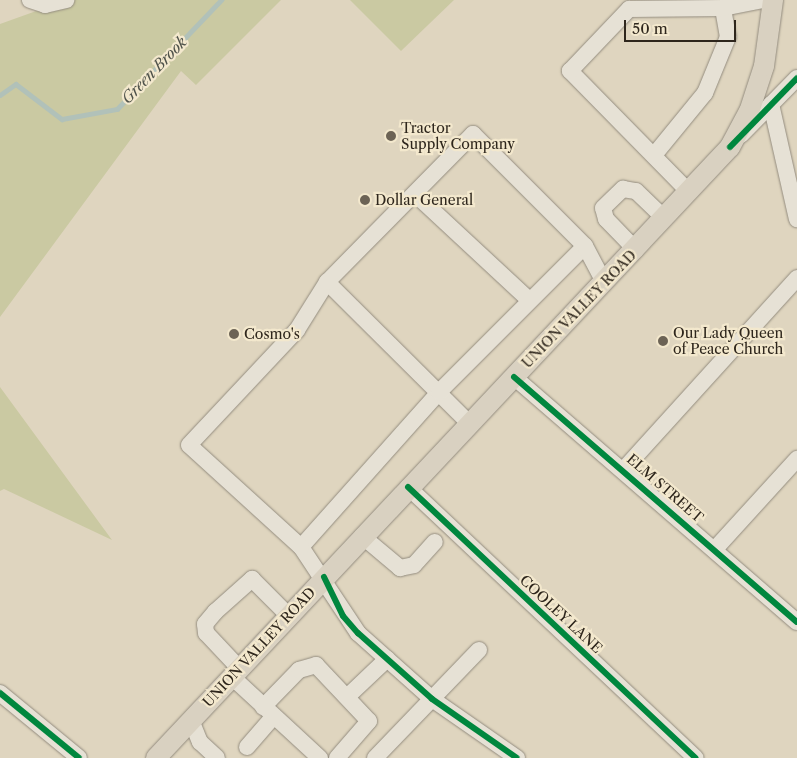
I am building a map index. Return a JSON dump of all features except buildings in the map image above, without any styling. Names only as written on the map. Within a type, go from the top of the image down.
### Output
[{"type":"main road","name":"UNION VALLEY ROAD","points":[[156,758],[408,487],[636,250],[730,147],[745,120],[764,66],[773,0]]},
{"type":"street","points":[[30,0],[45,4],[66,0]]},
{"type":"street","points":[[689,192],[655,154],[570,71],[629,9],[723,8],[763,0]]},
{"type":"street","points":[[655,154],[705,93],[728,38],[723,8]]},
{"type":"street","points":[[730,147],[797,78]]},
{"type":"street","points":[[771,104],[797,219]]},
{"type":"street","points":[[517,758],[432,699],[387,659],[343,616],[324,577],[301,547],[189,445],[297,330],[327,282],[474,134],[585,246],[604,282]]},
{"type":"street","points":[[636,250],[606,219],[603,208],[623,189],[636,191],[664,218]]},
{"type":"street","points":[[415,194],[529,300]]},
{"type":"street","points":[[301,547],[439,392],[585,246]]},
{"type":"street","points":[[624,469],[797,278]]},
{"type":"street","points":[[327,282],[469,423]]},
{"type":"street","name":"ELM STREET","points":[[514,377],[624,469],[797,622]]},
{"type":"street","points":[[714,549],[797,460]]},
{"type":"street","name":"COOLEY LANE","points":[[408,487],[696,758]]},
{"type":"street","points":[[362,536],[400,568],[414,565],[435,542]]},
{"type":"street","points":[[288,615],[252,579],[220,607],[205,624],[206,633],[268,712],[320,758]]},
{"type":"street","points":[[375,758],[480,650]]},
{"type":"street","points":[[348,696],[387,659]]},
{"type":"street","points":[[246,747],[268,712],[308,665],[316,665],[348,696],[368,721],[338,758]]},
{"type":"street","points":[[0,694],[79,758]]},
{"type":"street","points":[[191,720],[200,742],[217,758]]},
{"type":"green space","points":[[67,0],[281,0],[196,85],[181,71],[0,317],[0,24]]},
{"type":"green space","points":[[350,0],[454,0],[401,51]]},
{"type":"green space","points":[[0,387],[112,540],[4,489],[0,491]]},
{"type":"waterway","name":"Green Brook","points":[[0,95],[16,84],[62,119],[117,109],[221,0]]},
{"type":"cycle path","points":[[730,147],[797,78]]},
{"type":"cycle path","points":[[514,377],[797,622]]},
{"type":"cycle path","points":[[408,487],[696,758]]},
{"type":"cycle path","points":[[324,577],[343,616],[358,633],[432,699],[517,758]]},
{"type":"cycle path","points":[[0,693],[79,758]]},
{"type":"place","name":"Tractor Supply Company","points":[[391,136]]},
{"type":"place","name":"Dollar General","points":[[365,200]]},
{"type":"place","name":"Cosmo's","points":[[234,334]]},
{"type":"place","name":"Our Lady Queen of Peace Church","points":[[663,341]]}]
